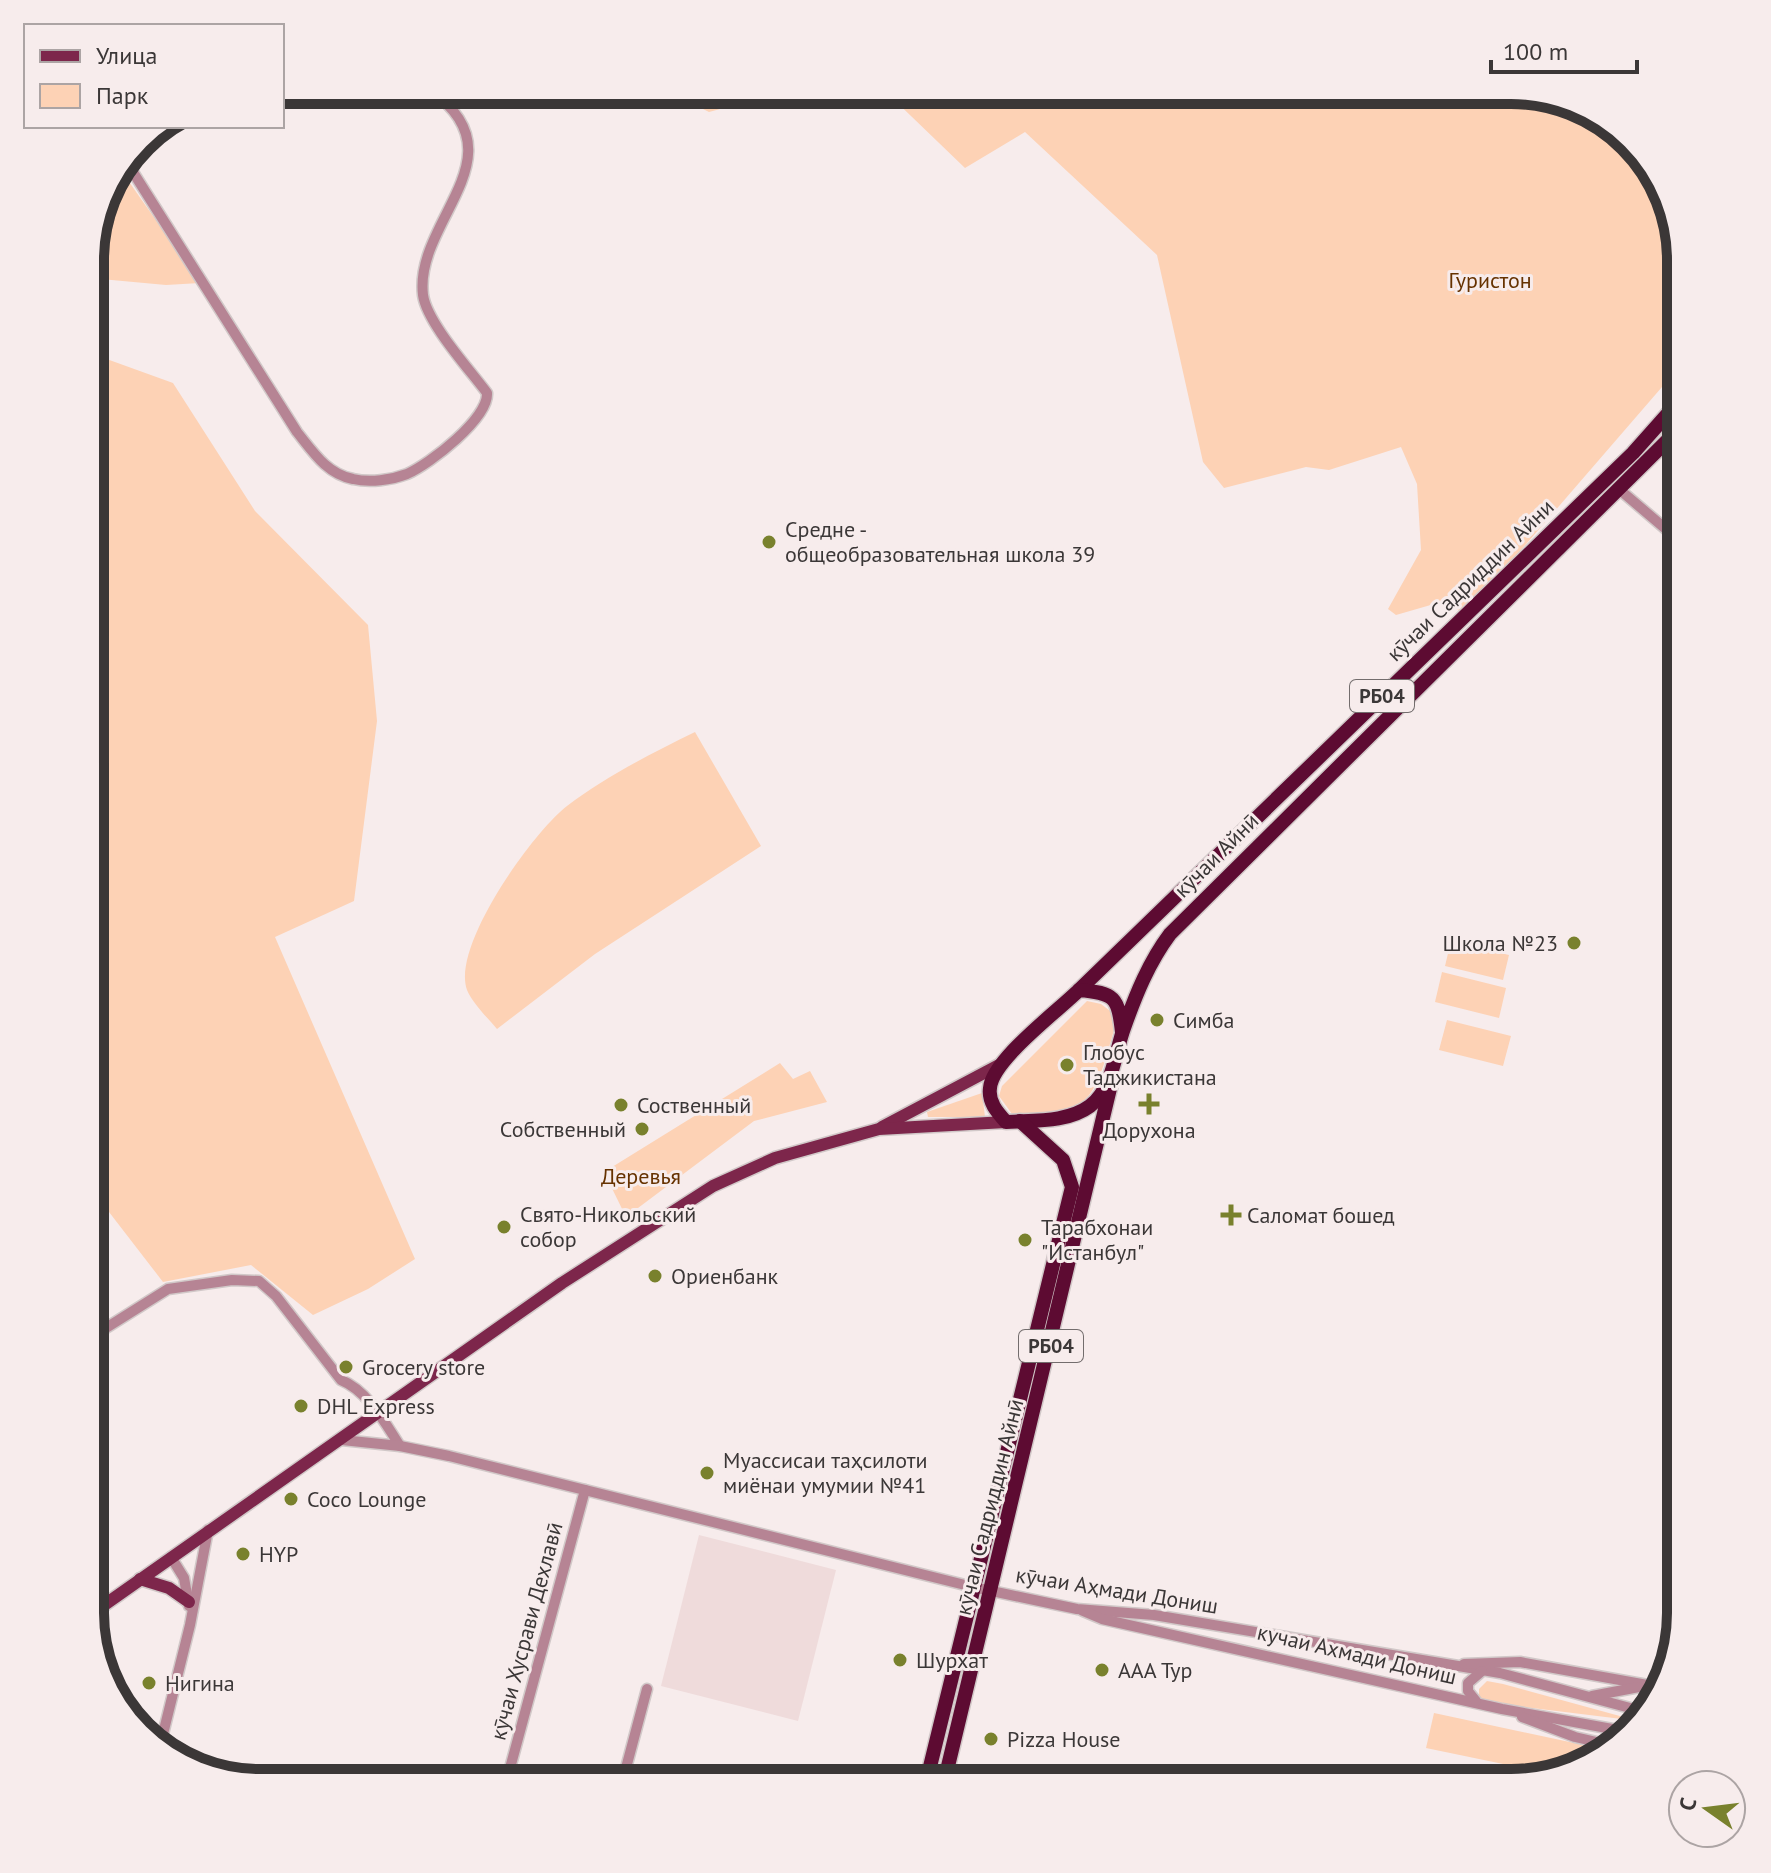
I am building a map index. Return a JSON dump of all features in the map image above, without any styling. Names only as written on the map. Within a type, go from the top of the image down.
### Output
[{"type":"highway","name":"кӯчаи Садриддин Айни","points":[[1079,990],[1633,453],[1667,415]]},
{"type":"highway","name":"кӯчаи Садриддин Айни","points":[[1372,732],[1667,441]]},
{"type":"highway","name":"кӯчаи Айнӣ","points":[[1122,1032],[1144,978],[1170,934],[1372,732]]},
{"type":"highway","points":[[1079,990],[1108,994],[1114,998],[1122,1032]]},
{"type":"highway","name":"РБ04","points":[[1079,990],[999,1065],[992,1077],[990,1097],[1013,1121],[1061,1117],[1087,1108],[1099,1096],[1113,1067],[1122,1032]]},
{"type":"highway","name":"кӯчаи Садриддин Айнӣ","points":[[948,1769],[1109,1100],[1113,1067]]},
{"type":"highway","name":"кӯчаи Садриддин Айнӣ","points":[[929,1769],[1072,1187],[1063,1160],[1013,1121]]},
{"type":"main road","points":[[879,1129],[999,1065]]},
{"type":"main road","points":[[104,1605],[573,1276],[713,1186],[775,1158],[879,1129],[1013,1121]]},
{"type":"main road","points":[[140,1579],[169,1588],[189,1602]]},
{"type":"street","points":[[132,170],[297,432],[322,463],[350,479],[389,479],[419,468],[477,419],[488,399],[487,393],[430,315],[424,300],[426,268],[469,166],[470,147],[456,115],[445,104]]},
{"type":"street","points":[[1620,490],[1667,530]]},
{"type":"street","points":[[104,1329],[168,1289],[252,1278],[265,1284],[276,1296],[341,1380],[354,1387],[379,1412],[400,1446]]},
{"type":"street","name":"кӯчаи Аҳмади Дониш","points":[[342,1440],[400,1446],[973,1587],[1077,1609],[1154,1615],[1484,1670],[1634,1709]]},
{"type":"street","name":"кӯчаи Хусрави Дехлавӣ","points":[[510,1769],[585,1490]]},
{"type":"street","points":[[163,1735],[190,1625],[208,1530]]},
{"type":"street","points":[[171,1557],[184,1578],[190,1625]]},
{"type":"street","name":"кучаи Ахмади Дониш","points":[[1077,1609],[1102,1619],[1502,1709],[1615,1729]]},
{"type":"street","points":[[1452,1666],[1483,1661],[1520,1662],[1649,1685]]},
{"type":"street","points":[[1477,1702],[1468,1691],[1468,1683],[1477,1672],[1484,1670]]},
{"type":"street","points":[[626,1769],[647,1689]]},
{"type":"street","points":[[1590,1697],[1647,1689]]},
{"type":"street","points":[[1502,1709],[1551,1729],[1599,1742]]},
{"type":"shaded area","points":[[699,1535],[836,1570],[798,1721],[661,1686]]},
{"type":"green space","points":[[693,104],[739,104],[709,112]]},
{"type":"green space","name":"Гуристон","points":[[899,104],[1521,104],[1551,109],[1580,120],[1606,136],[1628,157],[1651,191],[1666,240],[1667,381],[1464,616],[1448,600],[1396,615],[1388,609],[1421,550],[1417,484],[1401,447],[1329,470],[1306,467],[1224,488],[1203,462],[1157,255],[1025,132],[965,168]]},
{"type":"green space","points":[[127,179],[200,283],[166,285],[104,279],[104,250],[109,220]]},
{"type":"green space","points":[[104,358],[173,383],[255,511],[368,625],[377,721],[354,901],[275,937],[415,1259],[368,1289],[313,1315],[251,1265],[163,1282],[109,1212],[104,1210]]},
{"type":"green space","points":[[695,732],[761,846],[595,954],[497,1029],[467,990],[465,971],[471,946],[483,919],[516,864],[567,806],[613,775]]},
{"type":"green space","points":[[1451,941],[1509,955],[1503,980],[1445,966]]},
{"type":"green space","points":[[1442,972],[1506,988],[1499,1018],[1435,1002]]},
{"type":"green space","points":[[1087,1001],[1101,1004],[1118,1017],[1098,1081],[1089,1095],[1078,1105],[1062,1112],[1012,1114],[999,1096],[1002,1086]]},
{"type":"green space","points":[[1447,1020],[1511,1036],[1503,1066],[1439,1050]]},
{"type":"green space","name":"Деревья","points":[[780,1063],[793,1079],[810,1071],[827,1102],[754,1121],[626,1217],[604,1172]]},
{"type":"green space","points":[[982,1093],[985,1117],[928,1117],[927,1112]]},
{"type":"green space","points":[[1487,1681],[1503,1684],[1626,1718],[1484,1702],[1479,1698],[1479,1689]]},
{"type":"green space","points":[[1434,1713],[1591,1747],[1561,1761],[1524,1768],[1426,1748]]},
{"type":"place","name":"Средне - общеобразовательная школа 39","points":[[769,542]]},
{"type":"place","name":"Школа №23","points":[[1574,943]]},
{"type":"place","name":"Симба","points":[[1157,1020]]},
{"type":"place","name":"Глобус Таджикистана","points":[[1067,1065]]},
{"type":"place","name":"Дорухона","points":[[1149,1104]]},
{"type":"place","name":"Соственный","points":[[621,1105]]},
{"type":"place","name":"Собственный","points":[[642,1129]]},
{"type":"place","name":"Саломат бошед","points":[[1231,1215]]},
{"type":"place","name":"Свято-Никольский собор","points":[[504,1227]]},
{"type":"place","name":"Тарабхонаи \"Истанбул\"","points":[[1025,1240]]},
{"type":"place","name":"Ориенбанк","points":[[655,1276]]},
{"type":"place","name":"Grocery store","points":[[346,1367]]},
{"type":"place","name":"DHL Express","points":[[301,1406]]},
{"type":"place","name":"Муассисаи таҳсилоти миёнаи умумии №41","points":[[707,1473]]},
{"type":"place","name":"Coco Lounge","points":[[291,1499]]},
{"type":"place","name":"HYP","points":[[243,1554]]},
{"type":"place","name":"Шурхат","points":[[900,1660]]},
{"type":"place","name":"ААА Тур","points":[[1102,1670]]},
{"type":"place","name":"Нигина","points":[[149,1683]]},
{"type":"place","name":"Pizza House","points":[[991,1739]]}]
